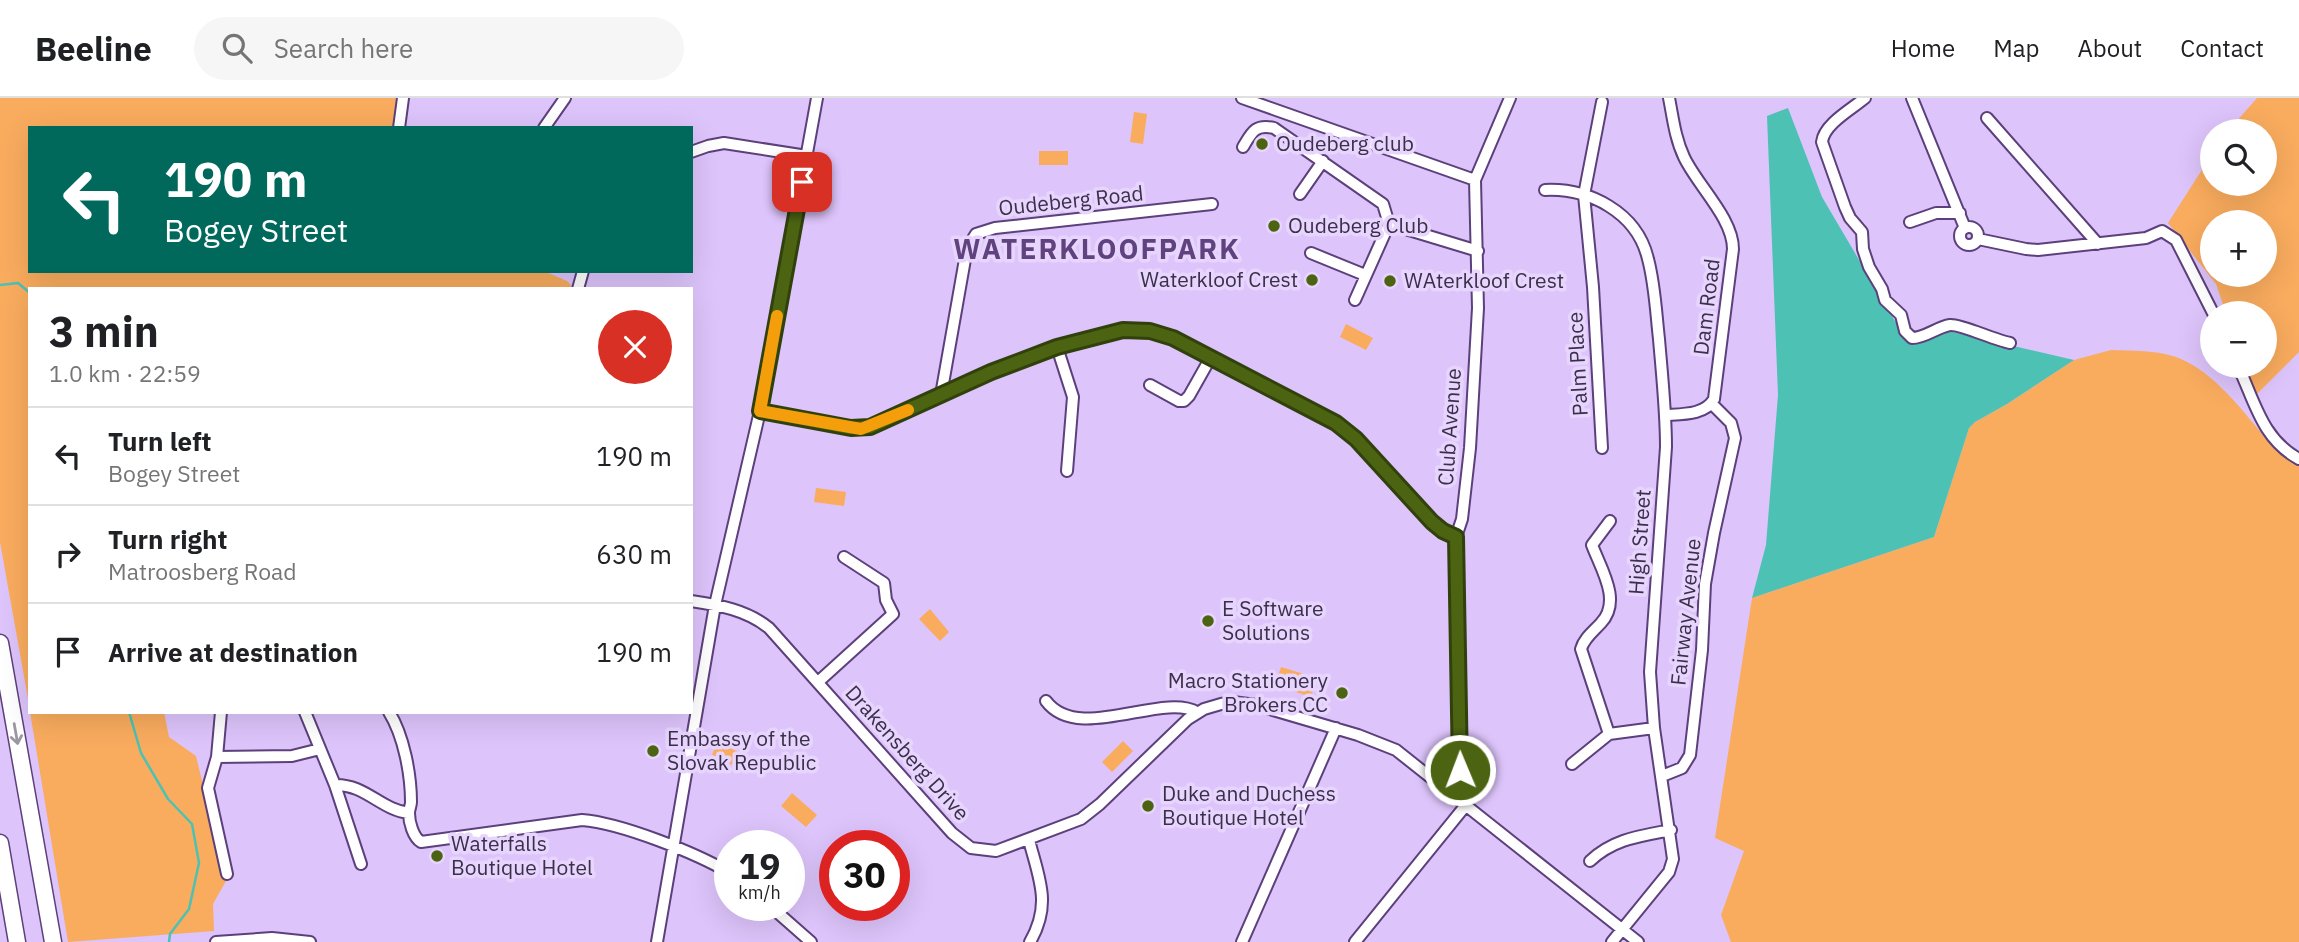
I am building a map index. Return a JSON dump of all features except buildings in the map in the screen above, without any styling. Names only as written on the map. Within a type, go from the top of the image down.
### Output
[{"type":"highway","points":[[0,643],[53,940]]},
{"type":"highway","points":[[0,843],[17,942]]},
{"type":"street","points":[[400,126],[403,98]]},
{"type":"street","points":[[545,126],[565,98]]},
{"type":"street","points":[[657,942],[715,605],[760,411],[817,98]]},
{"type":"street","points":[[1242,98],[1475,180]]},
{"type":"street","name":"Club Avenue","points":[[1465,805],[1459,780],[1456,537],[1462,519],[1470,448],[1478,308],[1475,180],[1510,98]]},
{"type":"street","name":"Dam Road","points":[[1669,98],[1682,155],[1728,228],[1733,242],[1717,392],[1712,404]]},
{"type":"street","points":[[1865,98],[1829,128],[1822,142],[1850,218],[1863,232],[1865,258],[1885,300],[1901,315],[1905,331],[1912,338],[1919,338],[1950,325],[1994,340],[2010,342]]},
{"type":"street","points":[[1912,98],[1965,228],[1974,228],[1978,239],[2026,249],[2098,244],[2146,238],[2162,231],[2167,232],[2176,240],[2207,301]]},
{"type":"street","name":"Palm Place","points":[[1602,102],[1584,195],[1593,287],[1602,448]]},
{"type":"street","points":[[1987,118],[2098,244]]},
{"type":"street","points":[[1243,147],[1252,131],[1263,126],[1278,130],[1383,204],[1389,224],[1354,300]]},
{"type":"street","points":[[693,151],[714,144],[729,144],[807,156]]},
{"type":"street","points":[[1300,194],[1323,161]]},
{"type":"street","name":"High Street","points":[[1545,190],[1564,189],[1600,200],[1623,216],[1646,251],[1654,290],[1666,415],[1650,673],[1654,728],[1671,830],[1673,859],[1672,866],[1612,942]]},
{"type":"street","name":"Oudeberg Road","points":[[941,395],[967,248],[976,234],[995,228],[1212,204]]},
{"type":"street","points":[[1910,222],[1936,213],[1960,213]]},
{"type":"street","points":[[1389,224],[1478,251]]},
{"type":"street","points":[[1311,253],[1365,275]]},
{"type":"street","points":[[760,411],[861,429],[991,372],[1057,347],[1104,334],[1138,329],[1173,338],[1345,429],[1432,522],[1456,537]]},
{"type":"street","points":[[1057,347],[1073,397],[1067,471]]},
{"type":"street","points":[[1150,385],[1179,401],[1184,401],[1189,397],[1211,357]]},
{"type":"street","points":[[2243,378],[2268,433],[2281,449],[2299,459]]},
{"type":"street","points":[[1666,415],[1700,411],[1712,404]]},
{"type":"street","name":"Fairway Avenue","points":[[1662,776],[1682,768],[1690,755],[1702,650],[1705,584],[1735,438],[1731,423],[1712,404]]},
{"type":"street","points":[[1609,734],[1581,649],[1585,640],[1611,611],[1606,579],[1592,545],[1610,521]]},
{"type":"street","points":[[818,682],[893,614],[886,600],[884,583],[844,557]]},
{"type":"street","name":"Drakensberg Drive","points":[[693,601],[751,615],[761,621],[962,842],[986,851],[996,851],[1081,820],[1197,712],[1221,704],[1244,703],[1336,728],[1396,750],[1639,942]]},
{"type":"street","points":[[1046,702],[1061,715],[1073,718],[1182,707],[1197,712]]},
{"type":"street","points":[[221,714],[217,757],[208,780],[208,795],[227,874]]},
{"type":"street","points":[[305,714],[335,786],[361,864]]},
{"type":"street","points":[[390,714],[399,733],[404,758],[414,836],[422,842],[582,820],[612,825],[714,866]]},
{"type":"street","points":[[1242,942],[1336,728]]},
{"type":"street","points":[[1572,764],[1609,734],[1654,728]]},
{"type":"street","points":[[217,757],[292,757],[320,749]]},
{"type":"street","points":[[1435,781],[1459,780]]},
{"type":"street","points":[[335,786],[358,789],[394,810],[409,813]]},
{"type":"street","points":[[1355,942],[1465,805]]},
{"type":"street","points":[[1590,861],[1604,848],[1622,840],[1671,830]]},
{"type":"street","points":[[1029,840],[1043,903],[1041,922],[1030,942]]},
{"type":"street","points":[[787,921],[811,942]]},
{"type":"street","points":[[216,942],[272,938],[310,942]]},
{"type":"shaded area","points":[[0,98],[396,98],[394,126],[28,126],[28,273],[549,273],[571,285],[28,287],[28,699],[0,542]]},
{"type":"shaded area","points":[[2257,98],[2299,98],[2299,352],[2277,374],[2277,301],[2222,301],[2217,287],[2277,287],[2277,210],[2200,210],[2200,264],[2168,223],[2200,173],[2200,196],[2277,196],[2277,119],[2239,119]]},
{"type":"shaded area","points":[[1788,108],[1822,197],[1905,338],[1952,332],[2074,360],[1969,428],[1934,537],[1752,598],[1766,545],[1778,395],[1767,116]]},
{"type":"shaded area","points":[[1134,112],[1147,114],[1143,144],[1130,142]]},
{"type":"shaded area","points":[[1039,151],[1068,151],[1068,165],[1039,165]]},
{"type":"shaded area","points":[[1346,324],[1373,338],[1366,350],[1340,337]]},
{"type":"shaded area","points":[[2111,350],[2160,353],[2188,362],[2200,370],[2200,378],[2211,378],[2221,387],[2276,449],[2299,463],[2299,942],[1731,942],[1721,915],[1744,851],[1715,838],[1752,598],[1934,537],[1969,428],[2074,360]]},
{"type":"shaded area","points":[[2248,378],[2273,378],[2255,396]]},
{"type":"shaded area","points":[[816,488],[846,492],[844,506],[814,502]]},
{"type":"shaded area","points":[[930,609],[949,632],[940,641],[919,619]]},
{"type":"shaded area","points":[[1281,667],[1317,678],[1311,697],[1275,685]]},
{"type":"shaded area","points":[[30,714],[164,714],[169,737],[196,756],[226,881],[213,904],[214,931],[68,942]]},
{"type":"shaded area","points":[[1123,741],[1133,751],[1112,772],[1102,762]]},
{"type":"shaded area","points":[[717,742],[745,755],[739,768],[712,755]]},
{"type":"shaded area","points":[[792,793],[817,815],[806,827],[781,806]]},
{"type":"waterway","points":[[0,285],[18,283],[28,291]]},
{"type":"waterway","points":[[130,714],[141,753],[168,799],[192,824],[199,863],[189,909],[170,934],[169,942]]},
{"type":"slow traffic","points":[[777,316],[760,411],[861,429],[908,410]]},
{"type":"place","name":"Oudeberg club","points":[[1262,144]]},
{"type":"place","name":"Oudeberg Club","points":[[1274,226]]},
{"type":"place","name":"Waterkloof Crest","points":[[1312,280]]},
{"type":"place","name":"WAterkloof Crest","points":[[1390,281]]},
{"type":"place","name":"E Software Solutions","points":[[1208,621]]},
{"type":"place","name":"Macro Stationery Brokers CC","points":[[1342,693]]},
{"type":"place","name":"Embassy of the Slovak Republic","points":[[653,751]]},
{"type":"place","name":"Duke and Duchess Boutique Hotel","points":[[1148,806]]},
{"type":"place","name":"Waterfalls Boutique Hotel","points":[[437,856]]},
{"type":"district","name":"WATERKLOOFPARK","points":[[1097,249]]},
{"type":"route","points":[[802,182],[760,411],[851,428],[870,427],[991,372],[1057,347],[1123,330],[1138,329],[1173,338],[1211,357],[1345,429],[1432,522],[1447,534],[1456,537],[1460,770]]}]
